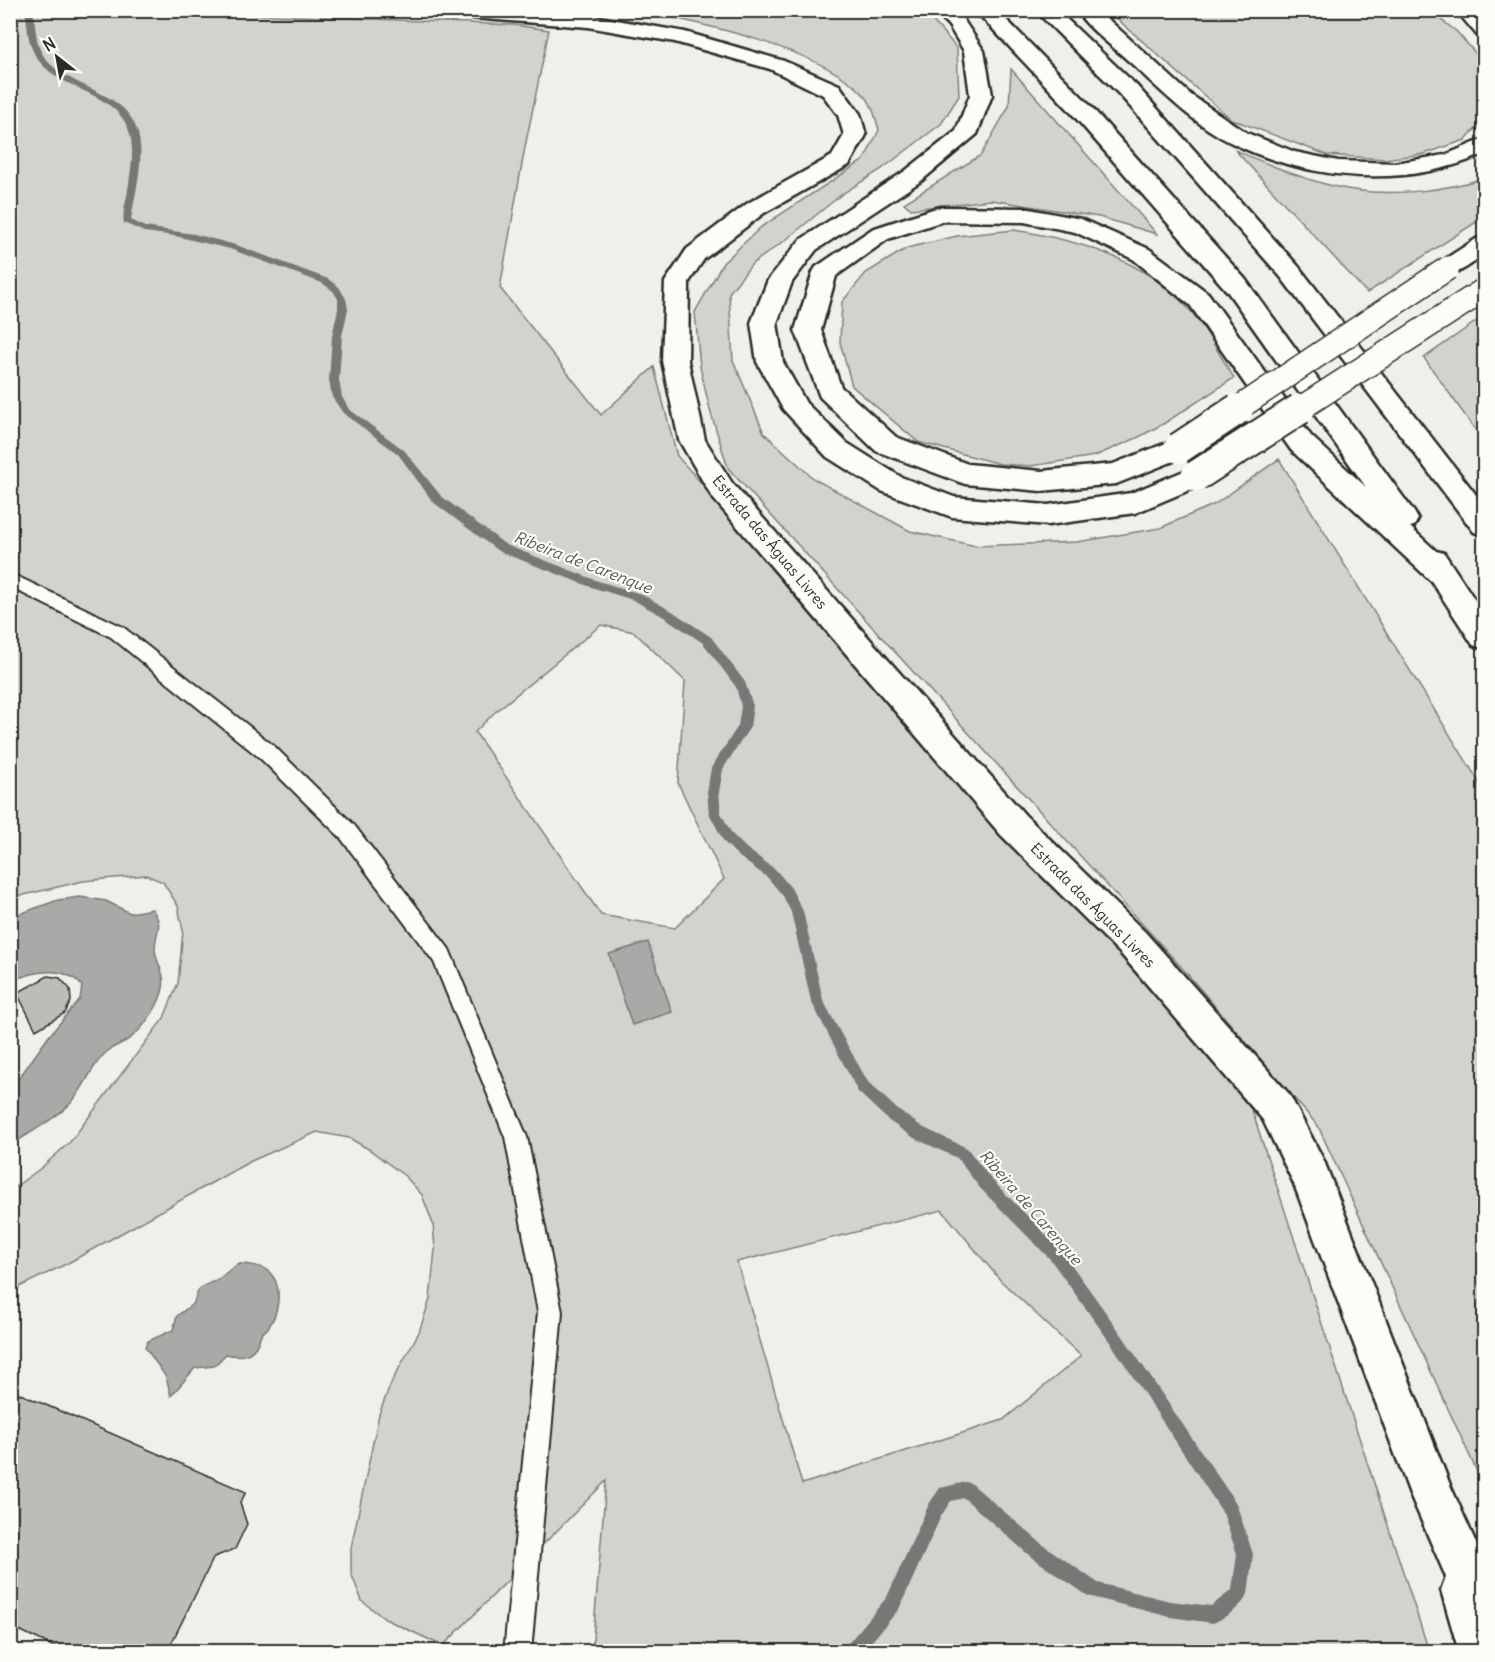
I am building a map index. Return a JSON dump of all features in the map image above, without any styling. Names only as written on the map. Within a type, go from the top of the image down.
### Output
[{"type":"main road","name":"Estrada das Águas Livres","points":[[445,10],[588,21],[678,36],[777,65],[831,90],[849,114],[855,135],[841,160],[747,214],[695,254],[677,282],[675,361],[692,440],[722,490],[1012,825],[1133,943],[1276,1107],[1310,1175],[1432,1494]]},
{"type":"main road","points":[[945,10],[957,23],[974,51],[981,95],[966,134],[913,177],[808,245],[780,280],[764,323],[770,362],[796,409],[837,450],[891,484],[952,507],[1048,515],[1136,502],[1197,476],[1485,290]]},
{"type":"main road","points":[[985,10],[1076,104],[1236,285],[1447,578],[1485,637]]},
{"type":"main road","points":[[1045,10],[1128,90],[1289,271],[1485,525]]},
{"type":"main road","points":[[1086,10],[1183,100],[1239,138],[1289,158],[1338,168],[1395,170],[1450,161],[1485,146]]},
{"type":"main road","points":[[1467,10],[1485,24]]},
{"type":"main road","points":[[1467,10],[1485,31]]},
{"type":"main road","points":[[1447,578],[1301,443],[1199,299],[1141,254],[1081,226],[1024,215],[941,214],[880,234],[825,272],[808,330],[829,391],[886,444],[966,474],[1041,482],[1116,474],[1179,448],[1448,268],[1485,244]]},
{"type":"main road","points":[[1432,1494],[1485,1611]]},
{"type":"main road","points":[[1432,1494],[1482,1652]]},
{"type":"lane","points":[[10,579],[117,632],[267,752],[347,831],[442,956],[516,1137],[550,1312],[517,1652]]},
{"type":"shaded area","points":[[219,10],[228,13],[514,25],[549,30],[500,288],[601,415],[654,367],[677,456],[1247,1095],[1429,1651],[592,1651],[606,1481],[443,1646],[385,1619],[362,1601],[351,1573],[351,1548],[379,1414],[392,1381],[419,1332],[430,1299],[435,1249],[433,1224],[422,1195],[406,1177],[370,1150],[349,1138],[317,1132],[249,1162],[68,1263],[11,1291],[11,1190],[41,1168],[70,1142],[164,1018],[178,983],[183,931],[178,906],[163,882],[146,875],[83,881],[11,898],[10,11]],"holes":[[[601,625],[634,632],[685,681],[678,783],[724,879],[675,928],[601,915],[475,732],[494,713]],[[942,1210],[1001,1281],[1081,1356],[1003,1420],[802,1484],[737,1262]]]},
{"type":"shaded area","points":[[642,11],[924,11],[957,48],[959,96],[941,124],[882,169],[842,194],[752,264],[729,293],[733,360],[764,433],[814,479],[910,531],[976,546],[1077,542],[1160,528],[1215,504],[1279,459],[1484,790],[1484,1487],[1318,1126],[1183,969],[728,468],[710,410],[700,367],[695,312],[723,263],[761,227],[864,160],[879,130],[870,103],[846,79],[792,52],[728,31]]},
{"type":"shaded area","points":[[1108,11],[1429,11],[1456,31],[1484,63],[1484,120],[1465,140],[1424,154],[1384,159],[1327,155],[1231,119]]},
{"type":"shaded area","points":[[1011,69],[1157,234],[1099,217],[991,200],[911,209],[904,203],[981,155],[1009,106]]},
{"type":"shaded area","points":[[1235,150],[1308,179],[1369,192],[1419,191],[1484,178],[1484,217],[1367,293]]},
{"type":"shaded area","points":[[1014,230],[1084,246],[1128,263],[1149,275],[1168,289],[1193,313],[1234,378],[1163,424],[1095,456],[1031,466],[1000,464],[918,442],[852,386],[840,342],[842,302],[866,273],[907,248],[957,236]]},
{"type":"shaded area","points":[[1484,316],[1484,442],[1424,358]]},
{"type":"shaded area","points":[[80,897],[106,901],[130,913],[152,909],[159,925],[155,948],[163,980],[162,992],[154,1010],[141,1028],[129,1039],[102,1056],[74,1100],[48,1122],[11,1145],[11,1085],[19,1078],[49,1036],[80,999],[82,986],[75,979],[57,972],[38,973],[11,981],[11,917],[58,900]]},
{"type":"shaded area","points":[[648,942],[672,1012],[632,1025],[609,954]]},
{"type":"shaded area","points":[[240,1264],[262,1268],[274,1277],[278,1304],[272,1322],[249,1353],[239,1356],[226,1354],[214,1366],[195,1368],[171,1396],[166,1377],[145,1347],[148,1341],[173,1330],[177,1316],[194,1303],[200,1288]]},
{"type":"building","points":[[48,976],[60,978],[70,989],[71,1001],[65,1013],[36,1030],[17,993]]},
{"type":"building","points":[[16,1392],[246,1492],[240,1503],[247,1524],[235,1549],[214,1557],[167,1652],[65,1652],[17,1629],[10,1641],[10,1402]]},
{"type":"waterway","name":"Ribeira de Carenque","points":[[29,10],[34,41],[41,58],[64,78],[106,99],[118,108],[127,118],[133,130],[136,152],[127,221],[138,228],[175,233],[233,247],[325,281],[336,289],[342,299],[343,309],[337,336],[334,380],[337,397],[346,411],[401,452],[437,499],[502,548],[595,584],[637,597],[707,640],[741,685],[747,706],[744,727],[717,768],[713,792],[715,813],[728,838],[742,852],[772,874],[787,892],[797,911],[817,1001],[863,1087],[894,1116],[919,1133],[962,1153],[985,1183],[1055,1254],[1117,1340],[1230,1509],[1245,1554],[1240,1594],[1213,1615],[1170,1609],[1094,1590],[1036,1550],[966,1490],[946,1494],[935,1510],[893,1603],[852,1652]]}]
